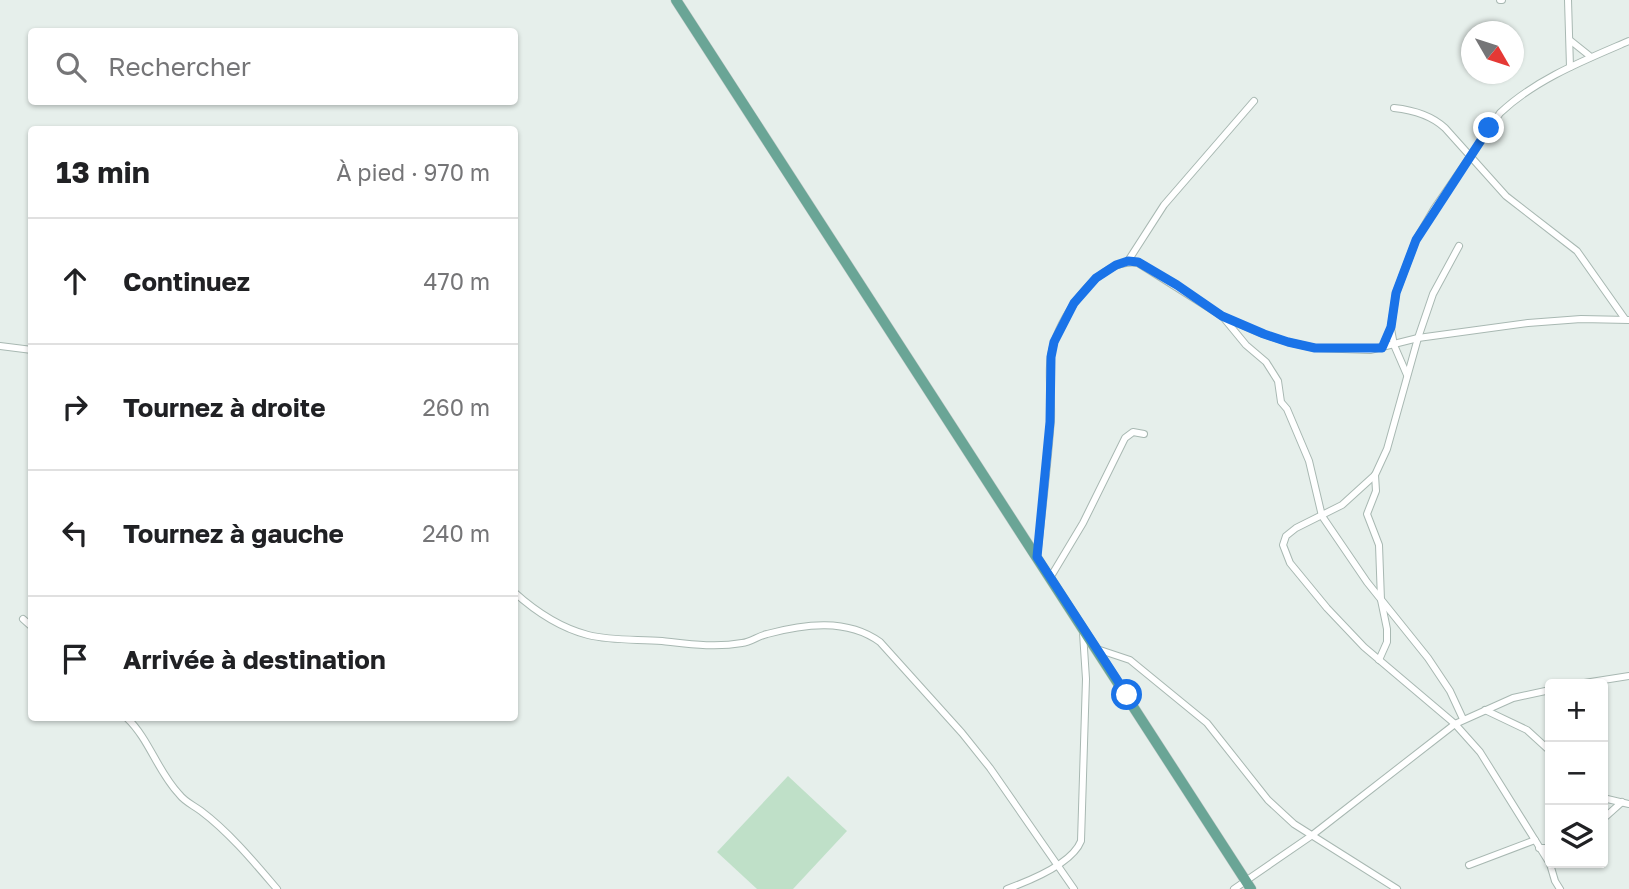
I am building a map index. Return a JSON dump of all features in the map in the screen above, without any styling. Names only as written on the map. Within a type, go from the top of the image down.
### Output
[{"type":"main road","points":[[676,0],[1248,885]]},
{"type":"street","points":[[1568,0],[1570,67]]},
{"type":"street","points":[[1571,41],[1591,57]]},
{"type":"street","points":[[1382,348],[1391,327],[1396,293],[1416,240],[1489,128],[1512,102],[1570,67],[1629,41]]},
{"type":"street","points":[[1128,261],[1164,205],[1254,101]]},
{"type":"street","points":[[1394,107],[1412,110],[1436,120],[1506,196],[1577,251],[1627,320]]},
{"type":"street","points":[[1458,247],[1433,294],[1387,449],[1375,475],[1342,505],[1296,528],[1286,536],[1283,542],[1284,552],[1327,608],[1379,660],[1455,724],[1480,752],[1550,864],[1560,889]]},
{"type":"street","points":[[1037,557],[1050,422],[1051,357],[1054,342],[1074,303],[1084,290],[1116,265],[1128,261],[1138,262],[1222,316],[1288,342],[1315,348],[1382,348],[1418,338],[1528,323],[1581,319],[1627,320]]},
{"type":"street","points":[[1222,316],[1246,345],[1266,362],[1278,381],[1281,402],[1287,409],[1309,461],[1322,516],[1381,600],[1428,658],[1450,691],[1463,719]]},
{"type":"street","points":[[1391,327],[1394,345],[1407,377]]},
{"type":"street","points":[[0,346],[28,350]]},
{"type":"street","points":[[1050,578],[1083,523],[1125,438],[1133,432],[1144,434]]},
{"type":"street","points":[[1375,475],[1376,491],[1367,514],[1379,545],[1381,600],[1387,629],[1387,642],[1379,660]]},
{"type":"street","points":[[518,596],[549,619],[587,635],[617,639],[713,646],[744,643],[766,634],[820,624],[868,633],[880,642],[962,733],[1074,889]]},
{"type":"street","points":[[23,620],[28,624]]},
{"type":"street","points":[[1007,889],[1033,880],[1075,853],[1081,841],[1086,679],[1083,628]]},
{"type":"street","points":[[1097,649],[1130,660],[1207,723],[1268,800],[1311,836],[1397,889]]},
{"type":"street","points":[[1608,679],[1629,676]]},
{"type":"street","points":[[1234,889],[1248,885],[1455,724],[1513,698],[1545,691]]},
{"type":"street","points":[[1485,710],[1527,730],[1545,746]]},
{"type":"street","points":[[129,721],[150,748],[177,792],[235,843],[277,889]]},
{"type":"street","points":[[1608,799],[1626,803]]},
{"type":"street","points":[[1608,816],[1626,803]]},
{"type":"street","points":[[1469,865],[1535,840]]},
{"type":"street","points":[[1539,848],[1545,848]]},
{"type":"green space","points":[[788,776],[847,831],[793,889],[757,889],[717,852]]},
{"type":"route","points":[[1127,695],[1037,557],[1052,400],[1051,357],[1054,342],[1074,303],[1096,278],[1116,265],[1128,261],[1138,262],[1222,316],[1264,334],[1315,348],[1382,348],[1391,327],[1396,293],[1416,240],[1489,128]]}]
